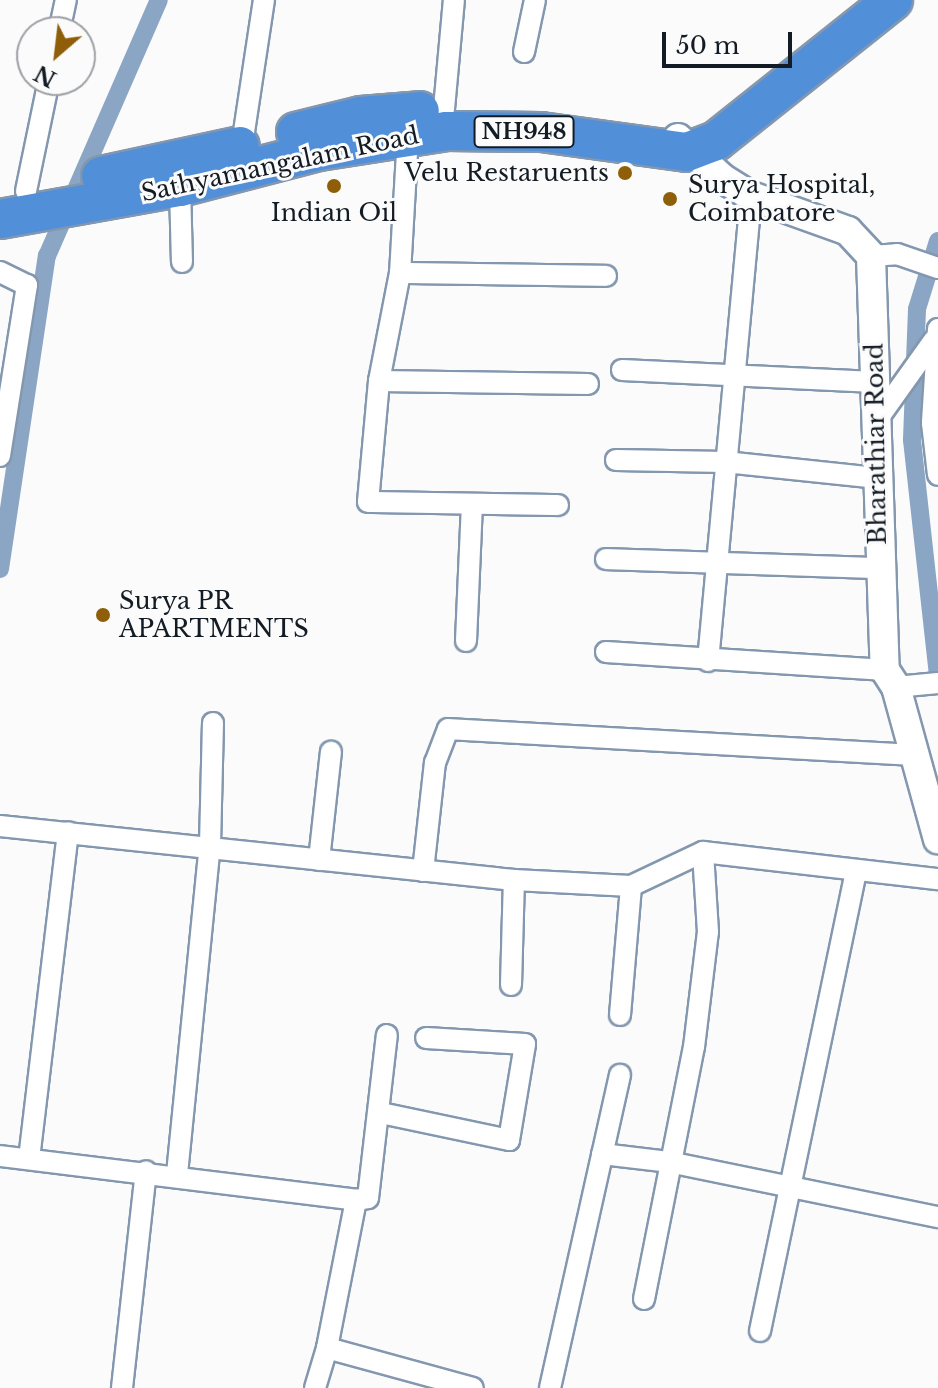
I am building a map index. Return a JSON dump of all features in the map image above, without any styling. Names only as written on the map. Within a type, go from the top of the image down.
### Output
[{"type":"highway","name":"NH948","points":[[17,202],[115,185],[242,145],[361,116],[501,108],[681,142],[867,0]]},
{"type":"highway","points":[[681,142],[726,133],[893,0]]},
{"type":"highway","name":"Sathyamangalam Road","points":[[115,185],[180,187],[319,151],[408,135],[541,132],[681,142]]},
{"type":"main road","points":[[681,142],[751,196],[848,231],[884,255]]},
{"type":"main road","name":"Bharathiar Road","points":[[884,255],[875,382],[879,568],[894,681],[938,839]]},
{"type":"street","points":[[242,145],[264,0]]},
{"type":"street","points":[[444,109],[454,0]]},
{"type":"street","points":[[524,52],[535,0]]},
{"type":"street","points":[[17,202],[45,96]]},
{"type":"street","points":[[408,135],[400,273],[379,381],[368,502],[558,505]]},
{"type":"street","points":[[180,187],[182,262]]},
{"type":"street","points":[[708,661],[751,196]]},
{"type":"street","points":[[884,255],[938,268]]},
{"type":"street","points":[[0,272],[27,285],[0,456]]},
{"type":"street","points":[[400,273],[606,276]]},
{"type":"street","points":[[878,419],[936,337]]},
{"type":"street","points":[[936,337],[932,423],[938,475]]},
{"type":"street","points":[[622,370],[875,382]]},
{"type":"street","points":[[379,381],[588,384]]},
{"type":"street","points":[[616,460],[725,462],[878,478]]},
{"type":"street","points":[[466,641],[472,504]]},
{"type":"street","points":[[606,559],[879,568]]},
{"type":"street","points":[[606,652],[938,683]]},
{"type":"street","points":[[177,1174],[210,845],[213,723]]},
{"type":"street","points":[[423,871],[435,763],[448,729],[913,755]]},
{"type":"street","points":[[319,860],[331,752]]},
{"type":"street","points":[[3,826],[210,845],[319,860],[514,880],[631,886],[703,852],[856,872],[938,879]]},
{"type":"street","points":[[29,1159],[68,832]]},
{"type":"street","points":[[644,1299],[694,1047],[708,932],[703,852]]},
{"type":"street","points":[[760,1331],[856,872]]},
{"type":"street","points":[[511,985],[514,880]]},
{"type":"street","points":[[620,1015],[631,886]]},
{"type":"street","points":[[0,1156],[177,1174],[356,1200],[368,1198],[381,1113],[387,1035]]},
{"type":"street","points":[[381,1113],[509,1140],[525,1044],[426,1038]]},
{"type":"street","points":[[550,1388],[620,1075]]},
{"type":"street","points":[[602,1154],[669,1162],[938,1217]]},
{"type":"street","points":[[122,1388],[146,1171]]},
{"type":"street","points":[[315,1388],[327,1348],[356,1200]]},
{"type":"street","points":[[327,1348],[473,1388]]},
{"type":"waterway","points":[[0,569],[47,256],[159,0]]},
{"type":"waterway","points":[[938,241],[917,309],[912,440],[938,674]]},
{"type":"place","name":"Velu Restaruents","points":[[625,173]]},
{"type":"place","name":"Indian Oil","points":[[334,186]]},
{"type":"place","name":"Surya Hospital, Coimbatore","points":[[670,199]]},
{"type":"place","name":"Surya PR APARTMENTS","points":[[103,615]]}]
